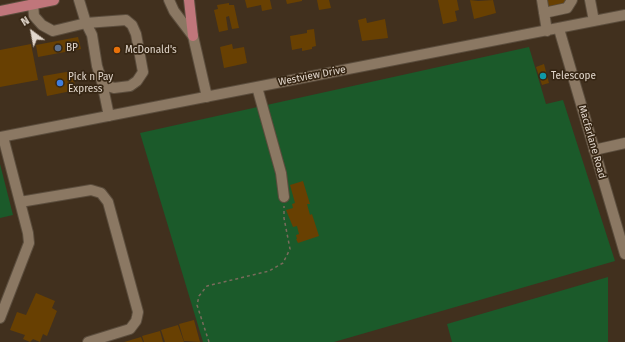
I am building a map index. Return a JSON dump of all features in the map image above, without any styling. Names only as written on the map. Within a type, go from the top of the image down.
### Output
[{"type":"main road","points":[[0,11],[54,0]]},
{"type":"main road","points":[[189,0],[193,36]]},
{"type":"street","points":[[33,4],[34,16],[42,25],[53,31],[86,23],[126,20],[132,25],[136,34],[142,76],[130,86],[114,88],[106,86],[102,82],[92,35],[86,23],[79,0]]},
{"type":"street","points":[[169,0],[174,11],[193,36],[207,97]]},
{"type":"street","points":[[542,0],[547,31]]},
{"type":"street","points":[[544,13],[567,8],[572,0]]},
{"type":"street","points":[[590,0],[594,21]]},
{"type":"street","name":"Westview Drive","points":[[2,137],[625,15]]},
{"type":"street","name":"Macfarlane Road","points":[[559,29],[625,254]]},
{"type":"street","points":[[106,86],[104,92],[109,116]]},
{"type":"street","points":[[257,87],[281,173],[284,198]]},
{"type":"street","points":[[0,318],[29,243],[28,233],[2,137]]},
{"type":"street","points":[[594,150],[625,143]]},
{"type":"street","points":[[20,202],[91,190],[101,192],[108,202],[138,312],[136,322],[130,329],[88,342]]},
{"type":"path","points":[[209,342],[197,304],[199,296],[207,286],[269,270],[284,263],[290,249],[284,218],[284,198]]},
{"type":"green space","points":[[529,47],[546,104],[563,100],[615,261],[334,342],[203,342],[140,133]]},
{"type":"green space","points":[[0,164],[13,215],[0,218]]},
{"type":"green space","points":[[608,277],[608,342],[452,342],[447,324]]},
{"type":"building","points":[[245,0],[270,0],[272,9],[262,11],[261,5],[247,8]]},
{"type":"building","points":[[286,0],[302,0],[302,1],[287,4]]},
{"type":"building","points":[[317,0],[329,0],[331,8],[319,10]]},
{"type":"building","points":[[438,0],[457,0],[459,10],[455,11],[457,21],[443,24]]},
{"type":"building","points":[[470,0],[493,0],[496,13],[474,19]]},
{"type":"building","points":[[544,0],[565,0],[566,4],[546,7]]},
{"type":"building","points":[[229,3],[229,5],[234,5],[239,28],[232,29],[229,16],[226,17],[228,30],[219,32],[214,10],[218,9],[217,5]]},
{"type":"building","points":[[366,18],[367,23],[385,19],[388,38],[362,41],[358,20]]},
{"type":"building","points":[[314,29],[316,46],[312,47],[312,49],[302,51],[302,48],[292,50],[290,36],[307,33],[307,30]]},
{"type":"building","points":[[78,37],[81,49],[38,57],[36,45]]},
{"type":"building","points":[[31,44],[38,80],[0,87],[0,50]]},
{"type":"building","points":[[232,44],[233,49],[244,47],[247,63],[224,68],[220,47]]},
{"type":"building","points":[[544,64],[549,83],[542,85],[536,67]]},
{"type":"building","name":"Pick n Pay Express","points":[[72,71],[76,90],[47,96],[43,76]]},
{"type":"building","points":[[303,181],[310,204],[307,204],[310,215],[312,214],[319,236],[298,243],[296,239],[296,235],[299,234],[297,226],[293,227],[286,210],[293,208],[292,204],[295,203],[290,185]]},
{"type":"building","points":[[36,293],[55,301],[52,308],[57,311],[47,336],[43,334],[40,342],[33,339],[30,342],[23,339],[25,335],[10,330],[17,312],[26,315]]},
{"type":"building","points":[[194,320],[200,342],[184,341],[179,324]]},
{"type":"building","points":[[178,325],[184,342],[165,342],[161,330]]},
{"type":"building","points":[[160,331],[163,342],[144,342],[142,336]]},
{"type":"building","points":[[141,337],[143,342],[124,342]]},
{"type":"place","name":"BP","points":[[58,48]]},
{"type":"place","name":"McDonald's","points":[[117,50]]},
{"type":"place","name":"Telescope","points":[[543,76]]},
{"type":"place","name":"Pick n Pay Express","points":[[60,83]]}]
